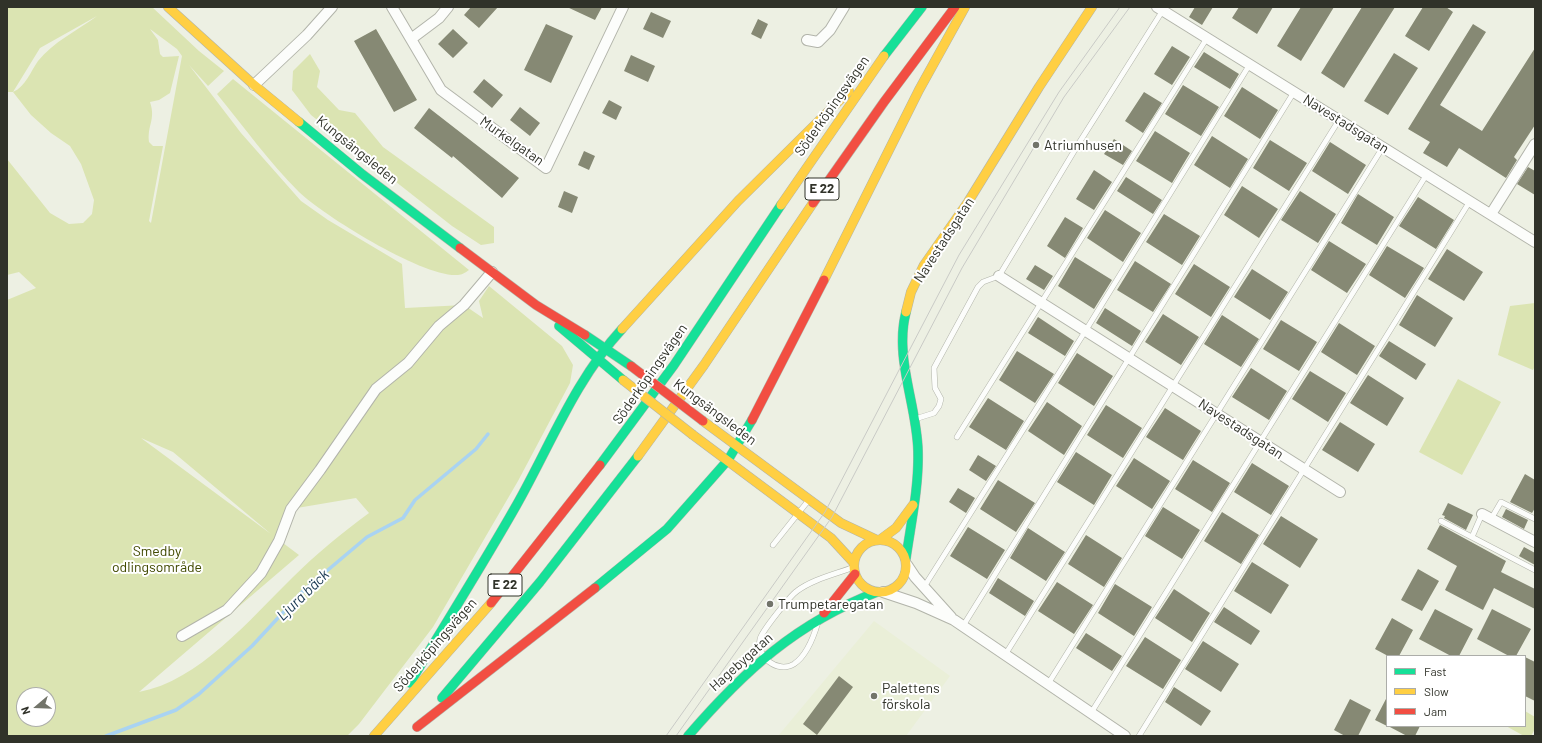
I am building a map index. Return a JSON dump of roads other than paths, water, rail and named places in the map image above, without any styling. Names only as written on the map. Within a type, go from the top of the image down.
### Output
[{"type":"main road","name":"Kungsängsleden","points":[[168,7],[254,86],[362,174],[536,305],[596,359],[838,545],[855,568]]},
{"type":"main road","name":"Söderköpingsvägen","points":[[374,736],[490,604],[620,440],[674,365],[821,145],[879,63],[922,7]]},
{"type":"main road","name":"E 22","points":[[728,460],[667,529],[565,613],[414,729],[539,583],[596,513],[696,377],[770,265],[878,107],[955,7]]},
{"type":"main road","points":[[728,460],[737,447],[795,338],[919,90],[965,7]]},
{"type":"main road","name":"Navestadsgatan","points":[[906,562],[917,480],[918,450],[902,347],[904,319],[911,292],[924,265],[968,202],[1039,88],[1092,7]]},
{"type":"main road","points":[[385,724],[516,506],[596,359],[605,346],[738,201],[788,150],[879,63]]},
{"type":"main road","name":"Kungsängsleden","points":[[536,305],[605,346],[737,447],[846,526],[879,540]]},
{"type":"main road","points":[[879,540],[892,542],[898,546],[906,562],[903,579],[898,586],[880,592],[871,590],[861,584],[855,568],[859,550],[865,544],[879,540],[896,528],[914,505]]},
{"type":"main road","name":"Hagebygatan","points":[[820,618],[855,568]]},
{"type":"main road","name":"Hagebygatan","points":[[688,736],[725,694],[765,657],[820,618],[862,597],[880,592]]},
{"type":"street","points":[[254,86],[307,35],[332,7]]},
{"type":"street","name":"Murkelgatan","points":[[392,7],[441,90],[546,168],[624,7]]},
{"type":"street","points":[[411,39],[439,18],[448,7]]},
{"type":"street","points":[[807,40],[818,42],[830,30],[844,7]]},
{"type":"street","name":"Navestadsgatan","points":[[1160,9],[1535,242]]},
{"type":"street","points":[[1491,214],[1535,144]]},
{"type":"street","points":[[182,636],[227,610],[262,573],[279,540],[291,509],[320,470],[376,388],[408,362],[440,326],[464,305],[492,272]]},
{"type":"street","name":"Navestadsgatan","points":[[999,276],[1340,492]]},
{"type":"street","points":[[1486,517],[1535,542]]},
{"type":"street","points":[[906,562],[924,587],[954,620]]},
{"type":"street","points":[[880,592],[916,603],[954,620],[1047,685],[1125,736]]},
{"type":"lane","points":[[913,420],[934,413],[939,406],[941,399],[935,388],[934,368],[978,287],[983,282],[999,276],[1160,9]]},
{"type":"lane","points":[[957,437],[1207,38]]},
{"type":"lane","points":[[924,587],[1086,330],[1250,64]]},
{"type":"lane","points":[[963,626],[1294,92]]},
{"type":"lane","points":[[1005,656],[1172,385],[1339,120]]},
{"type":"lane","points":[[1047,685],[1383,147]]},
{"type":"lane","points":[[1090,714],[1426,174]]},
{"type":"lane","points":[[1139,736],[1470,201]]},
{"type":"lane","points":[[773,545],[809,500]]},
{"type":"lane","points":[[1472,538],[1486,517],[1501,502],[1535,519]]},
{"type":"lane","points":[[1441,521],[1535,570]]},
{"type":"lane","points":[[820,618],[815,633],[801,658],[793,665],[784,668],[775,666],[765,657],[760,648],[760,639],[789,599],[806,586],[855,568]]},
{"type":"waterway","name":"Ljura bäck","points":[[106,736],[176,710],[199,694],[252,646],[303,591],[367,537],[403,518],[415,500],[476,449],[488,434]]},
{"type":"tram line","points":[[666,736],[825,512],[959,255],[1059,92],[1120,7]]},
{"type":"tram line","points":[[676,736],[832,517],[962,268],[1064,97],[1130,7]]},
{"type":"place","name":"Atriumhusen","points":[[1036,145]]},
{"type":"place","name":"Trumpetaregatan","points":[[770,604]]},
{"type":"place","name":"Palettens förskola","points":[[874,696]]},
{"type":"park label","name":"Smedby odlingsområde","points":[[157,560]]}]
